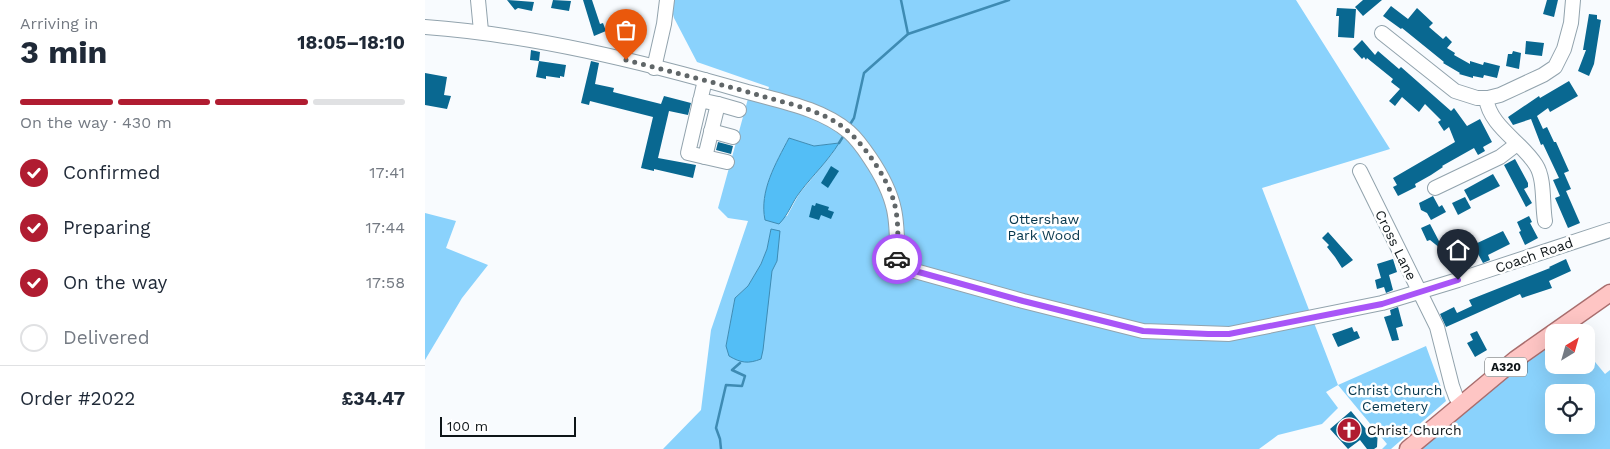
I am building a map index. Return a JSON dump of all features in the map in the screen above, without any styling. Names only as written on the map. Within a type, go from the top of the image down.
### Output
[{"type":"main road","name":"A320","points":[[1408,449],[1516,360],[1610,293]]},
{"type":"street","points":[[478,0],[481,31]]},
{"type":"street","points":[[654,68],[667,0]]},
{"type":"street","points":[[1378,34],[1455,91],[1477,98],[1486,98],[1508,91],[1543,75],[1555,67],[1567,40],[1573,0]]},
{"type":"street","points":[[425,27],[481,31],[611,57],[705,80],[688,153],[727,162]]},
{"type":"street","name":"Coach Road","points":[[705,80],[809,110],[834,121],[846,130],[882,175],[894,203],[898,232],[897,266],[1023,301],[1143,331],[1229,334],[1382,304],[1610,230]]},
{"type":"street","points":[[1486,98],[1488,109],[1496,121],[1529,155],[1540,173],[1545,221]]},
{"type":"street","points":[[701,100],[739,110]]},
{"type":"street","points":[[705,156],[718,104]]},
{"type":"street","points":[[711,131],[733,137]]},
{"type":"street","points":[[1445,188],[1500,157],[1517,144]]},
{"type":"street","name":"Cross Lane","points":[[1360,171],[1437,327],[1452,386],[1461,404]]},
{"type":"green space","name":"Ottershaw Park Wood","points":[[669,0],[1296,0],[1390,149],[1262,188],[1338,385],[1326,392],[1338,408],[1322,424],[1278,435],[1259,449],[663,449],[701,410],[711,330],[748,221],[728,218],[718,208],[749,95],[765,100],[769,87],[697,62],[674,18]],"holes":[[[789,138],[814,146],[838,143],[832,154],[799,194],[787,216],[765,220],[764,198],[774,167]],[[771,229],[777,261],[726,346],[735,298],[748,286],[761,264],[767,249]]]},
{"type":"green space","points":[[425,213],[456,221],[446,248],[488,265],[462,298],[425,360]]},
{"type":"green space","name":"Christ Church Cemetery","points":[[1426,346],[1446,401],[1391,449],[1382,449],[1387,444],[1338,385]]},
{"type":"green space","points":[[1545,349],[1545,374],[1595,374],[1595,362],[1605,374],[1610,370],[1610,449],[1418,449],[1487,390]]},
{"type":"shaded area","points":[[789,138],[814,146],[839,143],[800,192],[779,224],[765,220],[764,198],[770,178]]},
{"type":"shaded area","points":[[771,229],[780,231],[777,261],[772,271],[761,359],[752,362],[741,361],[729,356],[726,346],[735,298],[748,286],[761,264],[767,249]]},
{"type":"building","points":[[507,0],[534,2],[532,11],[518,8],[515,10]]},
{"type":"building","points":[[553,0],[571,1],[569,11],[551,8]]},
{"type":"building","points":[[583,0],[592,0],[600,24],[603,23],[606,31],[594,36]]},
{"type":"building","points":[[1363,0],[1382,0],[1363,16],[1355,7]]},
{"type":"building","points":[[1547,0],[1558,0],[1554,17],[1543,14]]},
{"type":"building","points":[[1391,6],[1408,19],[1417,8],[1433,23],[1429,27],[1443,39],[1446,36],[1452,42],[1447,48],[1455,53],[1454,55],[1470,64],[1470,61],[1483,65],[1484,62],[1500,66],[1497,78],[1484,75],[1483,78],[1473,76],[1473,78],[1459,74],[1402,28],[1383,16]]},
{"type":"building","points":[[1337,8],[1356,9],[1354,38],[1338,37],[1339,16],[1336,16]]},
{"type":"building","points":[[1589,14],[1597,15],[1597,19],[1601,20],[1594,64],[1589,76],[1578,71],[1586,50],[1583,50]]},
{"type":"building","points":[[628,32],[632,43],[617,49],[613,37]]},
{"type":"building","points":[[1362,40],[1375,55],[1378,51],[1399,69],[1401,67],[1451,111],[1454,108],[1467,126],[1480,119],[1492,142],[1483,147],[1485,151],[1478,155],[1474,148],[1415,184],[1416,187],[1398,196],[1393,187],[1397,185],[1393,178],[1455,142],[1449,127],[1444,131],[1438,122],[1441,120],[1425,104],[1419,112],[1402,97],[1395,106],[1389,101],[1400,89],[1391,82],[1393,79],[1367,58],[1366,60],[1364,57],[1362,59],[1353,49]]},
{"type":"building","points":[[1526,41],[1544,43],[1542,56],[1525,54]]},
{"type":"building","points":[[531,50],[540,52],[539,61],[530,60]]},
{"type":"building","points":[[1513,51],[1521,53],[1519,69],[1506,66],[1508,54],[1512,54]]},
{"type":"building","points":[[539,61],[566,65],[564,77],[546,76],[546,79],[536,77]]},
{"type":"building","points":[[591,61],[599,63],[595,84],[614,88],[613,92],[661,104],[664,96],[691,103],[688,115],[669,111],[658,158],[696,165],[693,178],[641,168],[653,117],[590,101],[589,105],[581,103]]},
{"type":"building","points":[[425,73],[447,77],[444,95],[451,96],[447,109],[425,105]]},
{"type":"building","points":[[1569,81],[1578,96],[1550,112],[1548,108],[1537,116],[1543,129],[1547,127],[1554,142],[1556,142],[1569,171],[1564,173],[1571,189],[1566,191],[1580,223],[1568,228],[1555,198],[1560,196],[1553,180],[1559,178],[1543,144],[1541,145],[1531,119],[1513,125],[1508,117],[1539,96],[1540,98]]},
{"type":"building","points":[[718,142],[733,146],[731,154],[716,150]]},
{"type":"building","points":[[1515,159],[1528,183],[1528,187],[1524,189],[1532,203],[1526,207],[1504,165]]},
{"type":"building","points":[[831,166],[839,171],[828,188],[821,183]]},
{"type":"building","points":[[1493,174],[1500,186],[1470,201],[1464,190]]},
{"type":"building","points":[[1433,196],[1439,207],[1442,205],[1446,212],[1431,220],[1427,213],[1421,210],[1419,203]]},
{"type":"building","points":[[1465,197],[1471,208],[1458,215],[1452,203]]},
{"type":"building","points":[[816,203],[829,207],[828,210],[834,212],[831,219],[821,215],[819,220],[809,217],[812,205],[815,206]]},
{"type":"building","points":[[1529,216],[1532,222],[1530,223],[1538,238],[1525,245],[1517,222]]},
{"type":"building","points":[[1430,224],[1440,243],[1445,236],[1468,256],[1461,265],[1456,262],[1452,267],[1446,263],[1451,257],[1430,240],[1427,241],[1421,228]]},
{"type":"building","points":[[1503,231],[1510,244],[1488,255],[1490,260],[1483,263],[1473,245]]},
{"type":"building","points":[[1328,232],[1353,260],[1342,268],[1327,247],[1329,245],[1322,238]]},
{"type":"building","points":[[1393,259],[1397,272],[1389,275],[1393,290],[1386,293],[1384,287],[1377,289],[1375,280],[1381,278],[1377,264]]},
{"type":"building","points":[[1566,259],[1571,271],[1549,281],[1552,288],[1522,298],[1520,294],[1446,327],[1440,314],[1454,307],[1457,313],[1472,306],[1469,300],[1550,268]]},
{"type":"building","points":[[1398,307],[1403,326],[1396,328],[1399,340],[1392,341],[1384,317],[1391,315],[1390,310]]},
{"type":"building","points":[[1352,327],[1354,332],[1357,331],[1360,338],[1338,347],[1332,334]]},
{"type":"building","points":[[1477,331],[1487,350],[1475,357],[1467,343],[1473,340],[1470,334]]},
{"type":"building","name":"Christ Church","points":[[1351,411],[1371,435],[1378,429],[1377,447],[1374,449],[1367,449],[1360,440],[1348,449],[1330,429]]},
{"type":"waterway","points":[[901,0],[908,34]]},
{"type":"waterway","points":[[849,126],[854,118],[864,73],[908,34],[1009,0]]},
{"type":"waterway","points":[[839,143],[844,135]]},
{"type":"waterway","points":[[721,449],[716,428],[726,385],[742,386],[745,376],[732,370],[740,363]]},
{"type":"way so far","points":[[626,60],[780,101],[809,110],[834,121],[850,133],[864,149],[882,175],[890,192],[894,203],[898,232],[897,259]]},
{"type":"place","name":"Christ Church","points":[[1349,430]]},
{"type":"route","points":[[897,259],[897,266],[1023,301],[1143,331],[1208,334],[1229,334],[1382,304],[1458,280]]}]
